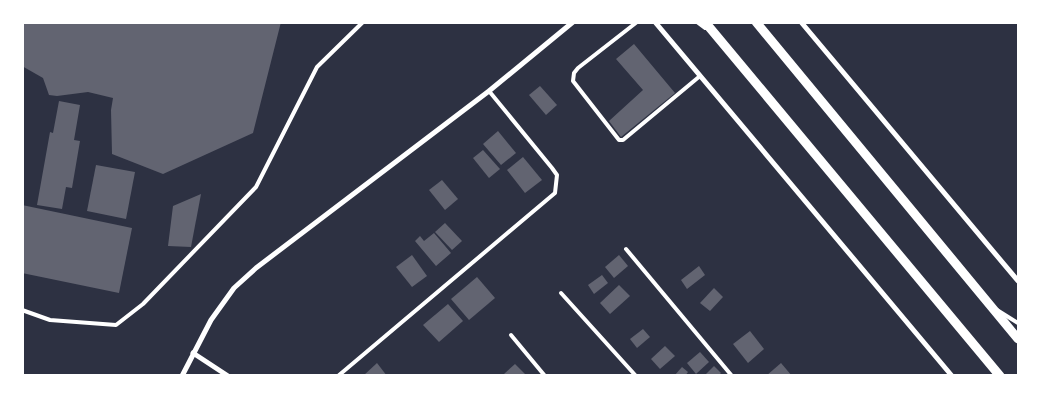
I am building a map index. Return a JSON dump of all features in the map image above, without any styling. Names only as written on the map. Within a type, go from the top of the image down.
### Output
[{"type":"street","points":[[182,376],[211,320],[234,288],[256,268],[489,90],[573,22]]},
{"type":"street","points":[[655,22],[952,376]]},
{"type":"street","points":[[704,22],[1000,376]]},
{"type":"street","points":[[756,22],[1018,339]]},
{"type":"street","points":[[801,22],[1018,282]]},
{"type":"street","points":[[193,353],[228,376]]},
{"type":"lane","points":[[22,310],[50,320],[116,325],[143,304],[256,187],[317,68],[362,22]]},
{"type":"lane","points":[[637,22],[578,68],[574,72],[573,77],[573,82],[619,140],[623,140],[700,76]]},
{"type":"lane","points":[[697,22],[714,33]]},
{"type":"lane","points":[[338,376],[555,193],[557,176],[552,168],[489,90]]},
{"type":"lane","points":[[626,249],[732,376]]},
{"type":"lane","points":[[561,293],[636,376]]},
{"type":"lane","points":[[991,306],[1018,323]]},
{"type":"lane","points":[[511,335],[546,376]]},
{"type":"building","points":[[22,22],[281,22],[253,133],[163,174],[112,154],[111,110],[113,98],[88,92],[57,96],[49,95],[43,78],[22,66]]},
{"type":"building","points":[[634,44],[675,93],[621,137],[609,121],[643,90],[616,59]]},
{"type":"building","points":[[540,86],[557,105],[546,115],[529,95]]},
{"type":"building","points":[[59,101],[80,105],[74,140],[80,141],[72,188],[66,187],[62,209],[37,205],[50,132],[53,133]]},
{"type":"building","points":[[498,131],[516,153],[501,165],[483,144]]},
{"type":"building","points":[[483,150],[500,169],[489,178],[473,158]]},
{"type":"building","points":[[523,157],[542,180],[525,193],[507,170]]},
{"type":"building","points":[[96,165],[135,172],[126,219],[87,211]]},
{"type":"building","points":[[442,180],[458,199],[445,210],[429,190]]},
{"type":"building","points":[[201,194],[191,247],[168,246],[173,206]]},
{"type":"building","points":[[22,205],[132,228],[119,293],[22,273]]},
{"type":"building","points":[[445,223],[462,241],[452,250],[435,232]]},
{"type":"building","points":[[434,233],[451,253],[436,266],[415,241],[420,236],[424,241]]},
{"type":"building","points":[[412,255],[427,276],[412,287],[396,267]]},
{"type":"building","points":[[619,255],[628,266],[614,278],[605,267]]},
{"type":"building","points":[[699,266],[705,275],[687,289],[681,280]]},
{"type":"building","points":[[602,275],[608,283],[594,294],[588,285]]},
{"type":"building","points":[[477,277],[495,298],[469,320],[451,299]]},
{"type":"building","points":[[619,285],[630,296],[610,314],[600,303]]},
{"type":"building","points":[[714,288],[723,297],[710,311],[700,303]]},
{"type":"building","points":[[448,304],[463,321],[439,342],[423,325]]},
{"type":"building","points":[[643,329],[650,337],[637,348],[630,339]]},
{"type":"building","points":[[750,331],[764,349],[748,363],[733,344]]},
{"type":"building","points":[[665,346],[675,356],[660,369],[651,359]]},
{"type":"building","points":[[700,352],[709,362],[696,374],[687,363]]},
{"type":"building","points":[[377,363],[387,376],[363,376]]},
{"type":"building","points":[[781,363],[792,376],[766,376]]},
{"type":"building","points":[[515,364],[525,374],[506,376],[504,374]]},
{"type":"building","points":[[714,366],[721,373],[718,376],[704,376]]},
{"type":"building","points":[[682,367],[688,372],[685,376],[674,376]]}]
